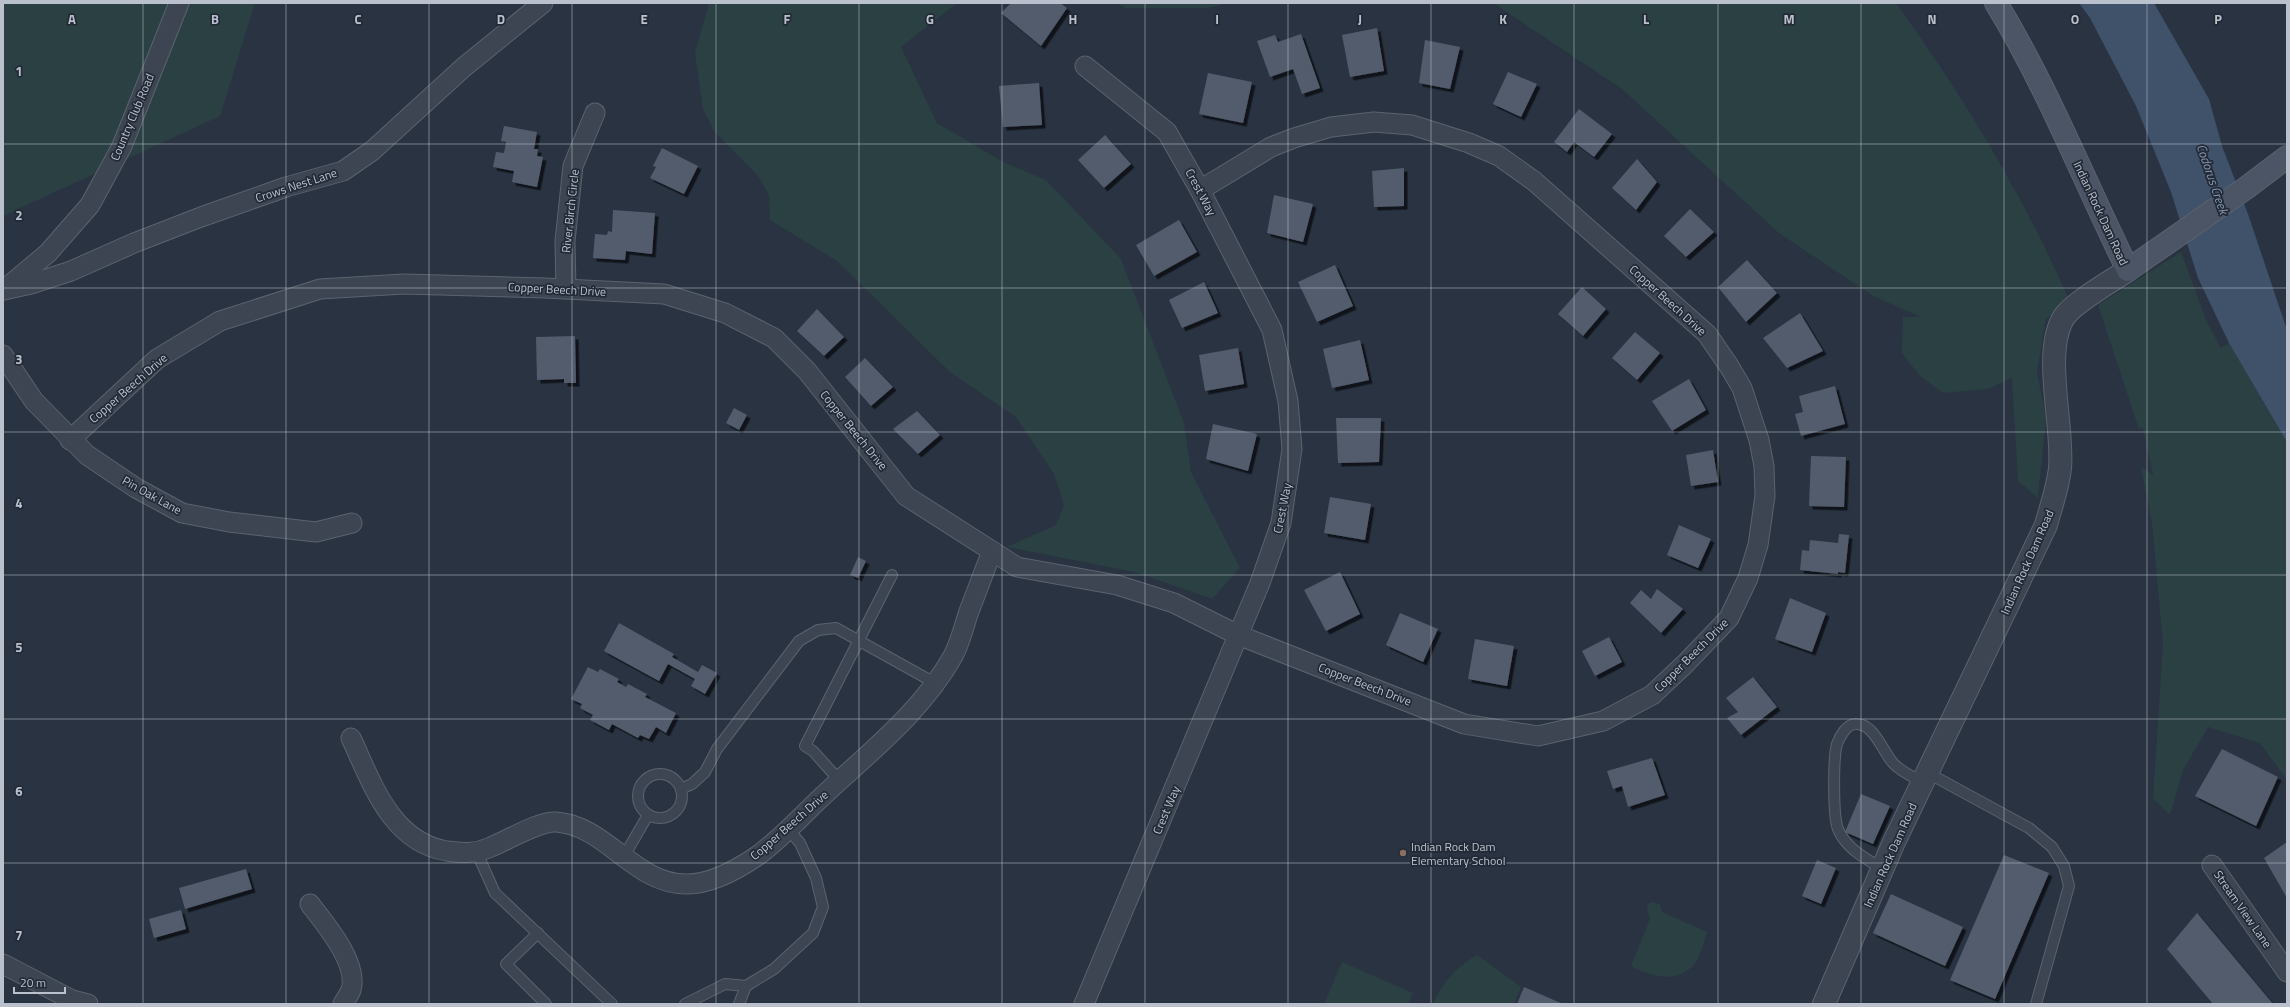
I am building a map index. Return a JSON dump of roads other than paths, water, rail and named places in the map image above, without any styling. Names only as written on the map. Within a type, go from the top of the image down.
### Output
[{"type":"main road","name":"Indian Rock Dam Road","points":[[1996,3],[2020,42],[2128,270]]},
{"type":"main road","points":[[2128,270],[2246,188],[2287,157]]},
{"type":"street","name":"Country Club Road","points":[[3,290],[48,253],[90,205],[122,146],[179,3]]},
{"type":"street","name":"Crows Nest Lane","points":[[3,290],[31,284],[71,271],[134,243],[181,225],[286,187],[343,170],[372,151],[464,67],[543,3]]},
{"type":"street","name":"Crest Way","points":[[1084,1004],[1238,634],[1281,523],[1292,449],[1288,401],[1272,330],[1200,190],[1167,132],[1085,66]]},
{"type":"street","name":"River Birch Circle","points":[[566,289],[565,241],[573,166],[595,113]]},
{"type":"street","name":"Copper Beech Drive","points":[[70,440],[157,359],[220,321],[320,289],[404,284],[566,289],[664,294],[725,312],[774,338],[807,371],[906,496],[1017,567],[1117,585],[1174,604],[1238,634],[1464,724],[1538,736],[1603,721],[1652,695],[1685,664],[1729,618],[1748,578],[1758,545],[1766,496],[1764,466],[1752,413],[1742,388],[1707,334],[1534,181],[1499,156],[1469,143],[1412,125],[1374,122],[1338,126],[1294,138],[1271,148],[1200,190]]},
{"type":"street","name":"Indian Rock Dam Road","points":[[1824,1004],[1882,869],[2046,524],[2057,488],[2060,468],[2060,436],[2054,354],[2059,326],[2065,315],[2128,270]]},
{"type":"street","name":"Pin Oak Lane","points":[[3,355],[34,401],[70,440],[87,455],[136,488],[182,513],[229,522],[316,532],[352,523]]},
{"type":"street","name":"Copper Beech Drive","points":[[351,738],[387,812],[412,837],[436,849],[460,853],[477,853],[515,837],[539,824],[555,822],[573,825],[604,842],[623,858],[660,880],[687,884],[708,880],[730,872],[757,856],[788,829],[925,698],[954,654],[992,551]]},
{"type":"street","name":"Stream View Lane","points":[[2212,865],[2287,972]]},
{"type":"street","points":[[310,904],[334,935],[350,967],[351,990],[343,1004]]},
{"type":"street","points":[[3,964],[72,1000],[88,1004]]},
{"type":"lane","points":[[839,780],[813,751],[805,746],[892,575]]},
{"type":"lane","points":[[681,789],[692,784],[705,772],[716,749],[799,641],[818,630],[836,628],[935,683]]},
{"type":"lane","points":[[1882,869],[1846,843],[1837,828],[1835,756],[1841,736],[1848,727],[1856,723],[1864,725],[1871,732],[1893,763],[1910,776],[1926,777],[2029,828],[2052,847],[2064,866],[2069,886],[2036,1004]]},
{"type":"lane","points":[[656,775],[664,775],[671,778],[681,789],[682,797],[676,811],[663,818],[648,815],[642,810],[638,796],[643,782],[656,775]]},
{"type":"lane","points":[[623,858],[648,815]]},
{"type":"lane","points":[[685,1004],[725,984],[746,986],[774,969],[813,933],[823,907],[816,878],[800,843],[788,829]]},
{"type":"lane","points":[[477,853],[495,893],[612,1004]]},
{"type":"lane","points":[[538,933],[506,964],[546,1004]]},
{"type":"lane","points":[[739,1004],[746,986]]},
{"type":"water","name":"Codorus Creek","points":[[2079,3],[2154,3],[2209,99],[2222,146],[2248,214],[2287,330],[2287,442],[2229,343],[2198,278],[2171,192],[2136,106],[2090,18]]},
{"type":"place","name":"Indian Rock Dam Elementary School","points":[[1403,853]]}]
